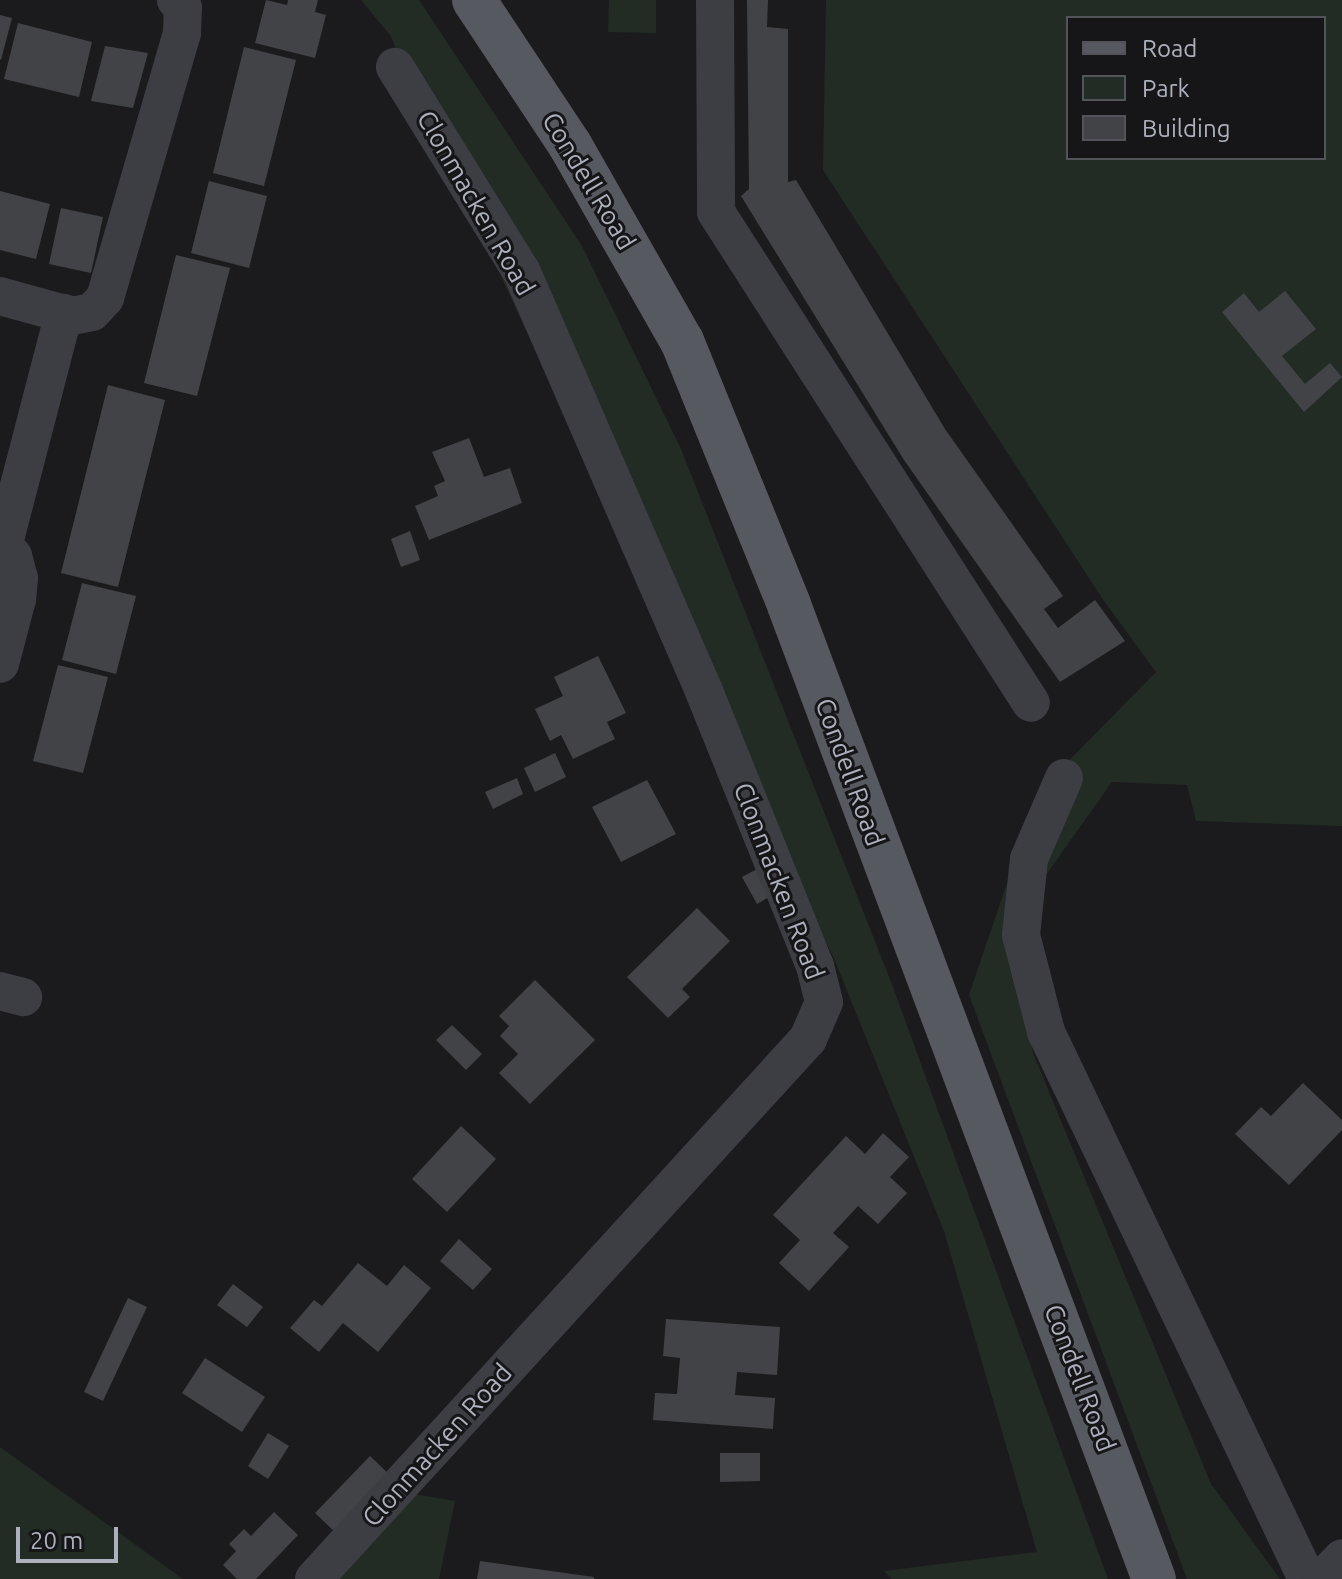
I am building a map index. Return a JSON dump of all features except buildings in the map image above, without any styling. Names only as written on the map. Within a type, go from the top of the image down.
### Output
[{"type":"main road","name":"Condell Road","points":[[474,0],[570,145],[682,341],[789,605],[1154,1579]]},
{"type":"street","points":[[0,296],[72,316],[92,312],[105,298],[182,33],[183,8],[176,0]]},
{"type":"street","points":[[715,0],[716,212],[1031,703]]},
{"type":"street","name":"Clonmacken Road","points":[[314,1579],[808,1039],[824,1002],[815,966],[710,705],[521,271],[395,67]]},
{"type":"street","points":[[0,664],[17,599],[19,578],[13,556],[2,546],[64,313]]},
{"type":"street","points":[[1064,778],[1029,859],[1021,935],[1046,1032],[1307,1579]]},
{"type":"street","points":[[1322,1579],[1342,1558]]},
{"type":"green space","points":[[361,0],[419,0],[582,246],[681,449],[893,987],[1108,1579],[892,1579],[884,1571],[1037,1552],[944,1231],[833,956],[618,530],[390,35]]},
{"type":"green space","points":[[609,0],[656,0],[656,33],[608,32]]},
{"type":"green space","points":[[826,0],[1342,0],[1342,826],[1196,821],[1187,785],[1112,782],[1011,924],[1033,1053],[1211,1484],[1280,1579],[1187,1579],[969,995],[1038,792],[1156,672],[1104,601],[823,170]]},
{"type":"green space","points":[[0,1447],[183,1579],[0,1579]]},
{"type":"green space","points":[[407,1493],[455,1501],[439,1579],[337,1579]]}]
